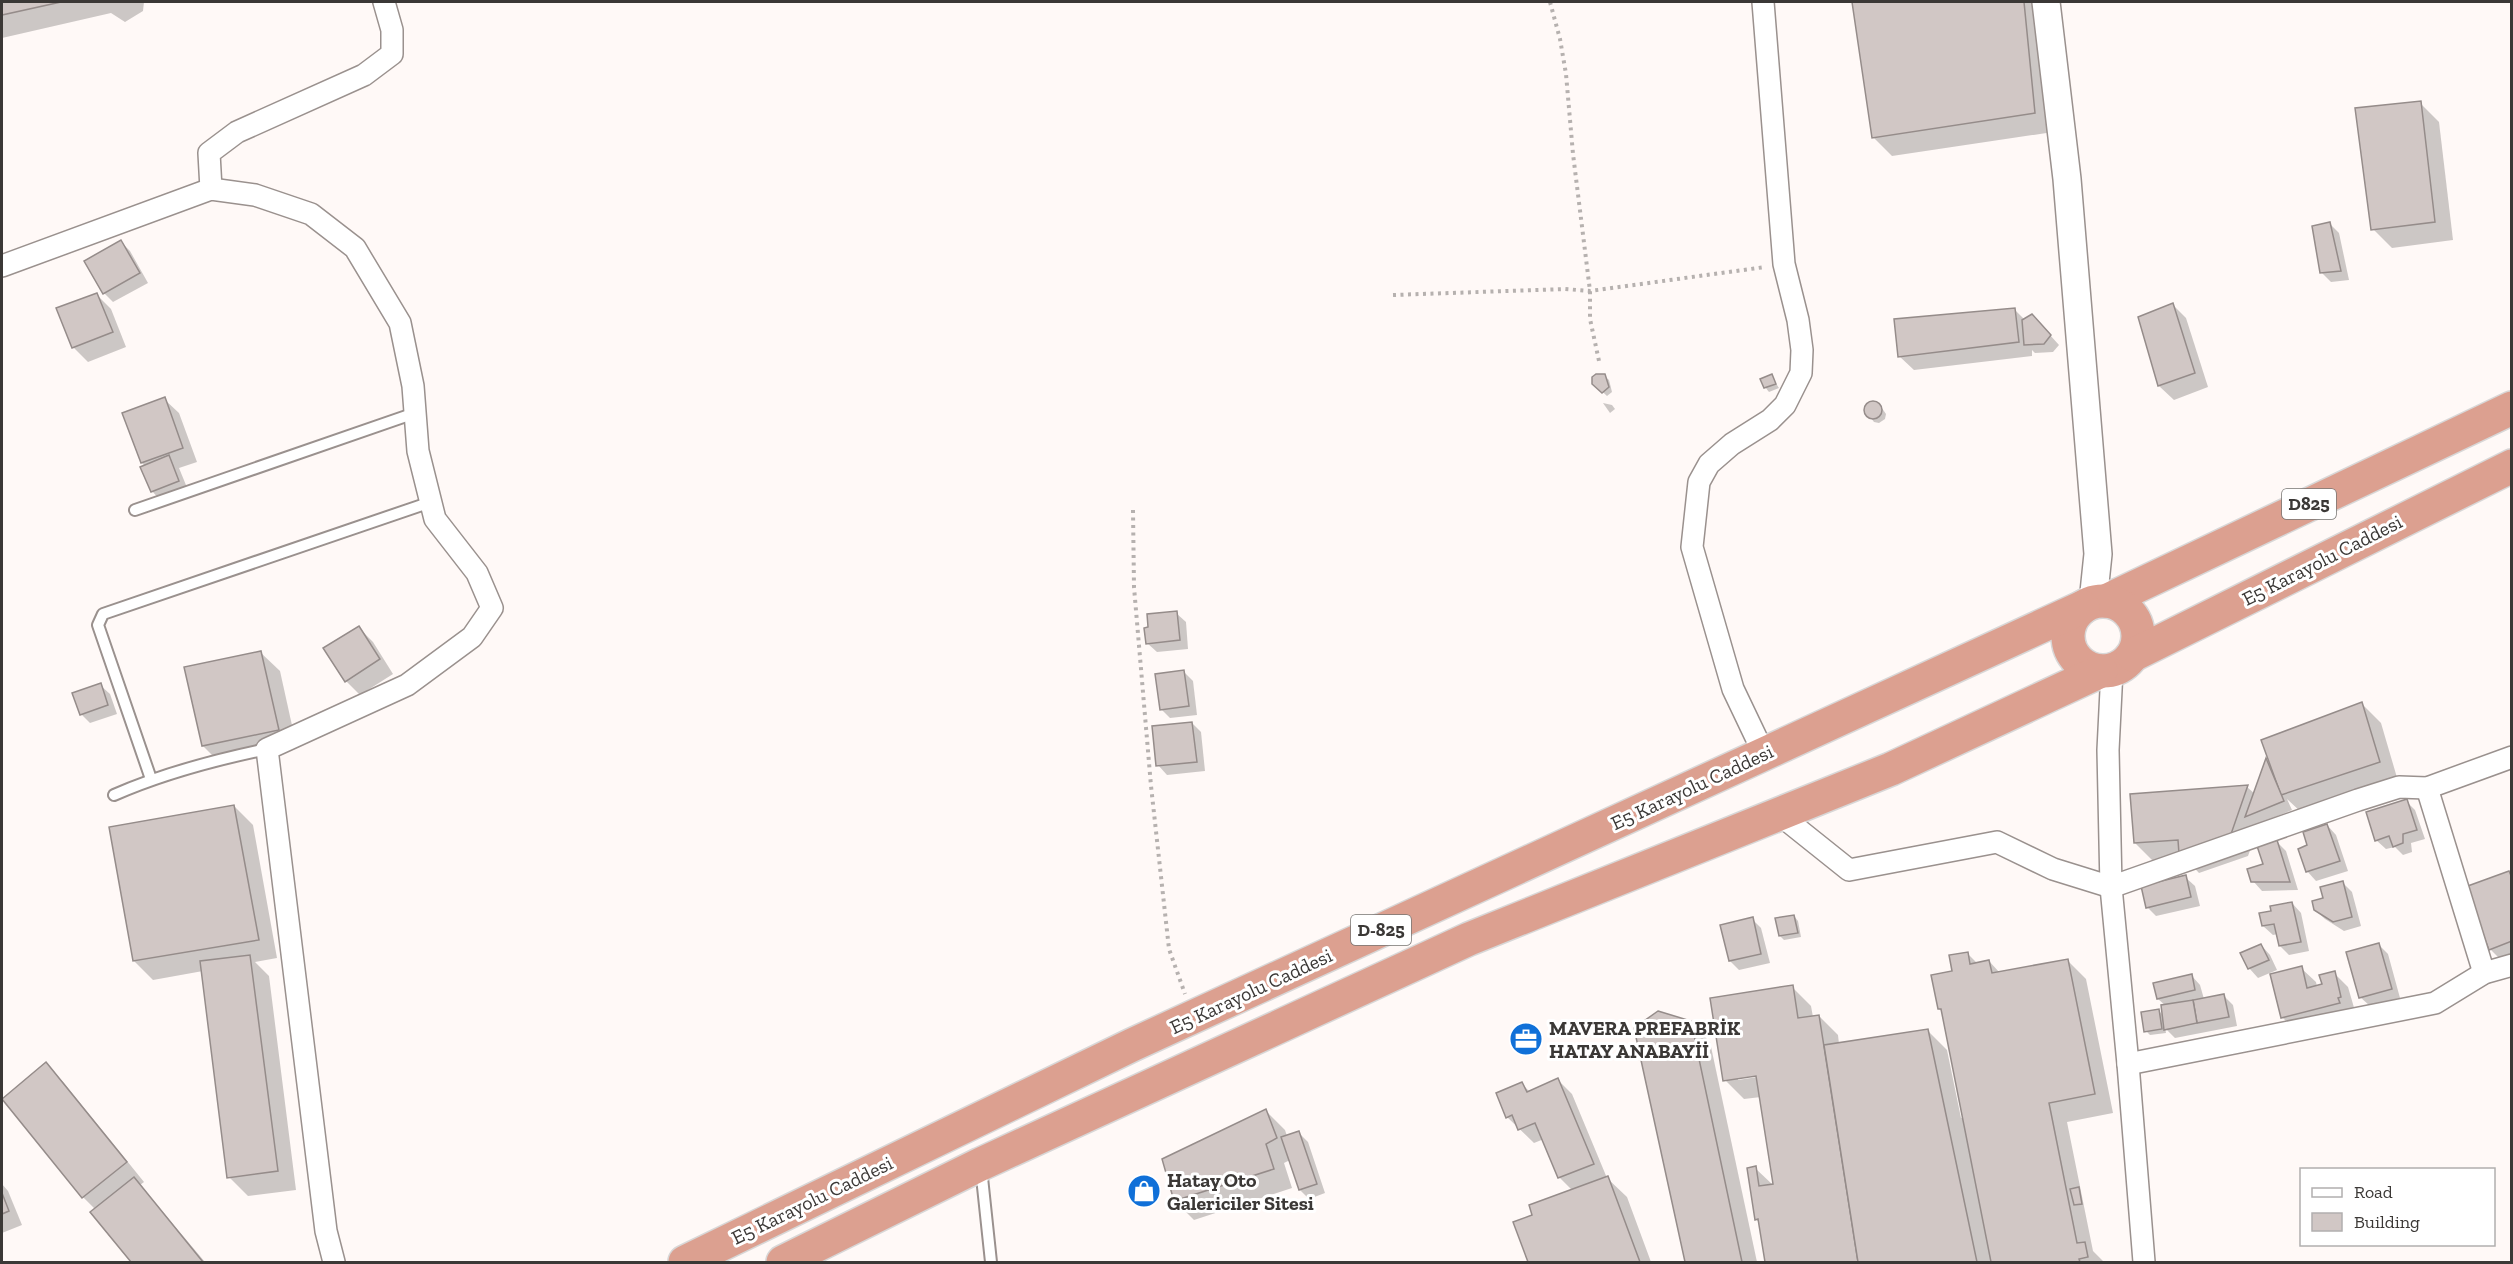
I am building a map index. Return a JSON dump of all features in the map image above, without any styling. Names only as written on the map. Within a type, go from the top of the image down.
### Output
[{"type":"highway","name":"E5 Karayolu Caddesi","points":[[685,1263],[1192,1017],[2094,603],[2511,408]]},
{"type":"highway","name":"E5 Karayolu Caddesi","points":[[783,1263],[981,1164],[1469,939],[1891,769],[2116,665],[2511,466]]},
{"type":"highway","points":[[2094,603],[2118,604],[2135,620],[2138,632],[2137,644],[2116,665],[2081,663],[2070,645],[2068,635],[2070,624],[2094,603]]},
{"type":"street","points":[[211,189],[209,153],[237,132],[364,75],[392,54],[392,30],[384,2]]},
{"type":"street","points":[[1763,2],[1784,264],[1798,320],[1802,350],[1801,373],[1785,405],[1770,420],[1732,444],[1709,464],[1699,482],[1692,547],[1733,688],[1764,754]]},
{"type":"street","points":[[2046,2],[2067,179],[2098,554],[2094,603]]},
{"type":"street","points":[[2,266],[104,226],[211,189],[255,195],[312,214],[355,248],[400,322],[413,386],[418,452],[435,519],[477,573],[492,608],[472,637],[407,685],[267,749],[326,1231],[334,1263]]},
{"type":"street","points":[[2116,665],[2108,750],[2111,887],[2144,1263]]},
{"type":"street","points":[[1779,814],[1849,870],[1997,842],[2053,869],[2111,887],[2399,787],[2427,788],[2511,757]]},
{"type":"street","points":[[2427,788],[2484,973]]},
{"type":"street","points":[[2128,1063],[2435,1003],[2484,973],[2511,965]]},
{"type":"lane","points":[[135,510],[415,412]]},
{"type":"lane","points":[[151,779],[98,625],[104,614],[431,502]]},
{"type":"lane","points":[[114,795],[151,779],[207,761],[267,749]]},
{"type":"lane","points":[[981,1164],[991,1263]]},
{"type":"path","points":[[1550,2],[1566,74],[1573,154],[1590,291],[1590,319],[1599,361]]},
{"type":"path","points":[[1393,295],[1590,291],[1784,264]]},
{"type":"path","points":[[1133,510],[1134,587],[1151,786],[1169,949],[1192,1017]]},
{"type":"building","points":[[2,2],[61,2],[2,15]]},
{"type":"building","points":[[1852,2],[2024,2],[2035,113],[1872,138]]},
{"type":"building","points":[[2421,101],[2435,222],[2371,230],[2355,108]]},
{"type":"building","points":[[2330,222],[2341,271],[2320,273],[2312,226]]},
{"type":"building","points":[[121,240],[140,273],[103,294],[84,261]]},
{"type":"building","points":[[97,293],[113,332],[72,348],[56,308]]},
{"type":"building","points":[[2173,303],[2195,373],[2158,386],[2138,317]]},
{"type":"building","points":[[2015,308],[2019,342],[1898,357],[1894,319]]},
{"type":"building","points":[[2032,314],[2051,335],[2044,344],[2024,345],[2022,320]]},
{"type":"building","points":[[1596,374],[1605,374],[1609,387],[1602,393],[1592,384],[1592,377]]},
{"type":"building","points":[[1772,374],[1776,384],[1764,388],[1760,379]]},
{"type":"building","points":[[165,397],[183,448],[141,463],[122,413]]},
{"type":"building","points":[[1869,401],[1877,401],[1882,406],[1880,417],[1869,419],[1864,414],[1864,406]]},
{"type":"building","points":[[169,455],[179,481],[151,492],[140,467]]},
{"type":"building","points":[[1177,611],[1180,640],[1146,644],[1144,628],[1148,627],[1147,614]]},
{"type":"building","points":[[359,626],[380,659],[345,682],[323,648]]},
{"type":"building","points":[[261,651],[279,730],[202,746],[184,667]]},
{"type":"building","points":[[1184,670],[1189,706],[1160,710],[1155,674]]},
{"type":"building","points":[[101,683],[108,705],[80,715],[72,693]]},
{"type":"building","points":[[2362,702],[2380,762],[2281,795],[2261,740]]},
{"type":"building","points":[[1192,722],[1197,762],[1156,766],[1152,726]]},
{"type":"building","points":[[2266,758],[2284,801],[2245,817]]},
{"type":"building","points":[[2248,785],[2230,837],[2179,854],[2178,840],[2134,843],[2130,794]]},
{"type":"building","points":[[2407,799],[2417,830],[2403,834],[2403,843],[2393,847],[2389,836],[2375,841],[2366,812]]},
{"type":"building","points":[[234,805],[259,940],[133,961],[109,827]]},
{"type":"building","points":[[2327,824],[2340,861],[2306,872],[2298,849],[2307,845],[2303,832]]},
{"type":"building","points":[[2277,840],[2290,882],[2251,882],[2247,869],[2263,864],[2257,846]]},
{"type":"building","points":[[2509,871],[2512,878],[2512,941],[2489,950],[2465,887]]},
{"type":"building","points":[[2186,875],[2191,897],[2146,908],[2141,886]]},
{"type":"building","points":[[2343,881],[2352,917],[2333,922],[2314,910],[2312,901],[2323,898],[2320,887]]},
{"type":"building","points":[[2292,902],[2301,942],[2279,946],[2274,924],[2262,926],[2259,913],[2271,911],[2270,906]]},
{"type":"building","points":[[1794,915],[1798,933],[1779,936],[1775,918]]},
{"type":"building","points":[[1753,917],[1761,954],[1729,961],[1720,925]]},
{"type":"building","points":[[2379,943],[2392,989],[2359,998],[2346,952]]},
{"type":"building","points":[[2261,944],[2269,960],[2248,969],[2240,953]]},
{"type":"building","points":[[1968,952],[1970,964],[1989,960],[1992,973],[2068,959],[2095,1094],[2049,1103],[2077,1243],[2085,1242],[2088,1257],[2079,1259],[2080,1262],[1991,1262],[1941,1009],[1938,1009],[1931,975],[1952,971],[1949,955]]},
{"type":"building","points":[[250,955],[278,1171],[227,1178],[200,961]]},
{"type":"building","points":[[2302,966],[2307,988],[2322,984],[2319,975],[2335,971],[2341,997],[2338,998],[2340,1003],[2281,1018],[2270,974]]},
{"type":"building","points":[[2192,974],[2195,990],[2157,999],[2153,983]]},
{"type":"building","points":[[1793,985],[1798,1018],[1819,1015],[1858,1262],[1765,1262],[1758,1219],[1755,1220],[1747,1168],[1756,1166],[1759,1186],[1773,1184],[1756,1076],[1723,1081],[1710,998]]},
{"type":"building","points":[[2224,994],[2229,1017],[2197,1023],[2193,1000]]},
{"type":"building","points":[[2193,1000],[2197,1023],[2164,1030],[2161,1005]]},
{"type":"building","points":[[2159,1009],[2162,1029],[2144,1032],[2141,1012]]},
{"type":"building","points":[[1658,1011],[1691,1021],[1742,1262],[1685,1262],[1634,1028]]},
{"type":"building","points":[[1928,1029],[1977,1262],[1858,1262],[1824,1045]]},
{"type":"building","points":[[46,1062],[127,1162],[82,1198],[2,1099]]},
{"type":"building","points":[[1558,1078],[1594,1164],[1558,1178],[1535,1123],[1518,1130],[1512,1115],[1506,1118],[1496,1093],[1522,1082],[1527,1092]]},
{"type":"building","points":[[1266,1109],[1277,1138],[1266,1144],[1274,1169],[1174,1201],[1162,1159]]},
{"type":"building","points":[[1299,1131],[1317,1184],[1299,1190],[1281,1137]]},
{"type":"building","points":[[1608,1176],[1640,1262],[1528,1262],[1513,1222],[1532,1215],[1529,1205]]},
{"type":"building","points":[[134,1177],[203,1262],[131,1262],[90,1212]]},
{"type":"building","points":[[2079,1187],[2082,1204],[2074,1205],[2070,1189]]},
{"type":"building","points":[[2,1193],[9,1211],[2,1214]]},
{"type":"place","name":"MAVERA PREFABRİK HATAY ANABAYİİ","points":[[1526,1039]]},
{"type":"place","name":"Hatay Oto Galericiler Sitesi","points":[[1144,1191]]}]
